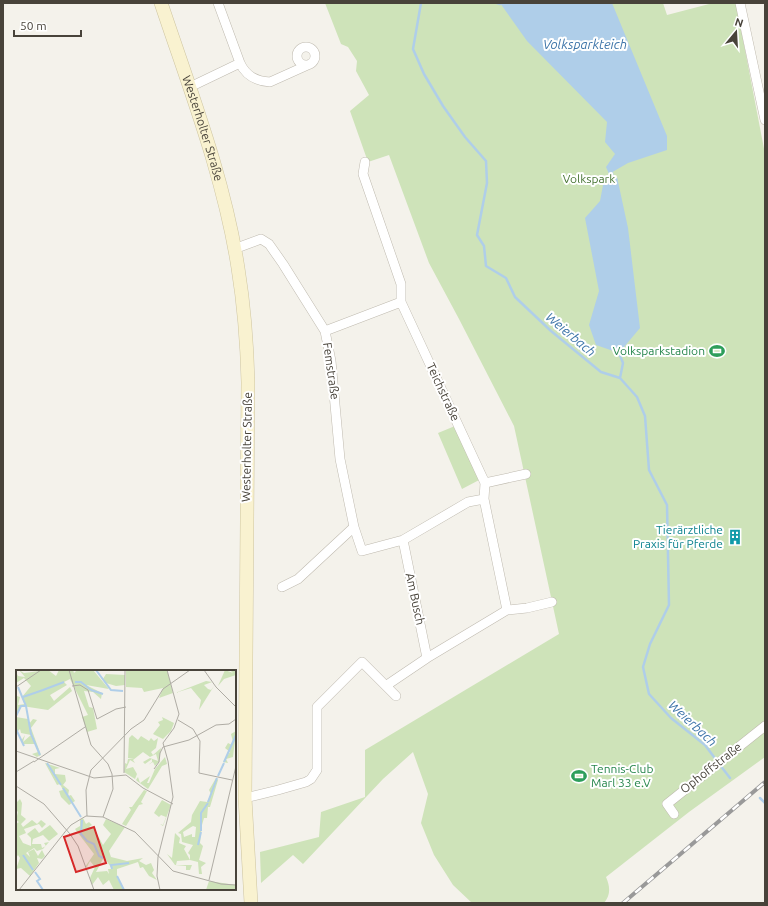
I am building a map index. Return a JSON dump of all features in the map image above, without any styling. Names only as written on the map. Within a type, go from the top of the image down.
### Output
[{"type":"main road","name":"Westerholter Straße","points":[[161,3],[216,168],[234,249],[244,315],[248,382],[245,798],[251,903]]},
{"type":"street","points":[[218,3],[240,63],[245,73],[251,77],[270,82],[310,64]]},
{"type":"street","points":[[740,3],[765,120]]},
{"type":"street","points":[[190,87],[240,63]]},
{"type":"street","name":"Teichstraße","points":[[365,162],[363,174],[401,284],[401,302],[485,483],[484,499],[507,610]]},
{"type":"street","name":"Femstraße","points":[[234,249],[261,239],[265,241],[283,264],[325,331],[331,361],[340,460],[354,527],[362,551],[403,540]]},
{"type":"street","points":[[325,331],[401,302]]},
{"type":"street","points":[[485,483],[526,474]]},
{"type":"street","points":[[403,540],[468,502],[484,499]]},
{"type":"street","points":[[282,588],[298,579],[354,527]]},
{"type":"street","name":"Am Busch","points":[[403,540],[427,658]]},
{"type":"street","points":[[387,685],[427,658],[507,610],[527,608],[552,602]]},
{"type":"street","points":[[245,798],[278,790],[311,779],[317,770],[317,707],[362,662],[387,685],[396,696]]},
{"type":"street","name":"Ophoffstraße","points":[[674,814],[667,804],[765,726]]},
{"type":"green space","name":"Volkspark","points":[[325,3],[663,3],[667,15],[713,3],[736,3],[765,154],[765,757],[689,812],[606,877],[609,890],[608,897],[604,903],[472,903],[453,885],[434,855],[421,823],[428,794],[413,752],[383,779],[303,864],[293,855],[261,883],[260,852],[319,837],[321,812],[365,797],[365,750],[559,634],[514,426],[429,263],[389,155],[368,162],[350,111],[369,95],[356,71],[357,61],[348,47],[341,44]]},
{"type":"green space","points":[[455,426],[481,479],[462,489],[438,433]]},
{"type":"water","name":"Volksparkteich","points":[[500,3],[612,3],[667,136],[667,150],[628,163],[609,174],[606,167],[615,154],[605,142],[607,122],[527,41]]},
{"type":"water","points":[[617,177],[628,228],[640,328],[619,353],[596,345],[589,325],[599,291],[585,218],[600,201],[604,180]]},
{"type":"waterway","name":"Weierbach","points":[[421,3],[413,49],[424,74],[443,106],[465,137],[486,161],[487,183],[477,235],[484,246],[486,266],[506,278],[515,297],[551,331],[601,372],[620,378],[637,397],[645,416],[649,470],[667,505],[669,605],[650,644],[643,667],[649,694],[671,718],[705,745],[717,761]]},
{"type":"waterway","points":[[612,173],[613,178]]},
{"type":"waterway","points":[[619,353],[623,363],[620,378]]},
{"type":"waterway","name":"Weierbach","points":[[720,765],[730,778]]},
{"type":"waterway","name":"Weierbach","points":[[760,798],[765,803]]},
{"type":"railway","points":[[623,903],[765,782]]},
{"type":"place","name":"Volksparkstadion","points":[[717,351]]},
{"type":"place","name":"Tierärztliche Praxis für Pferde","points":[[735,537]]},
{"type":"place","name":"Tennis-Club Marl 33 e.V","points":[[579,776]]}]
